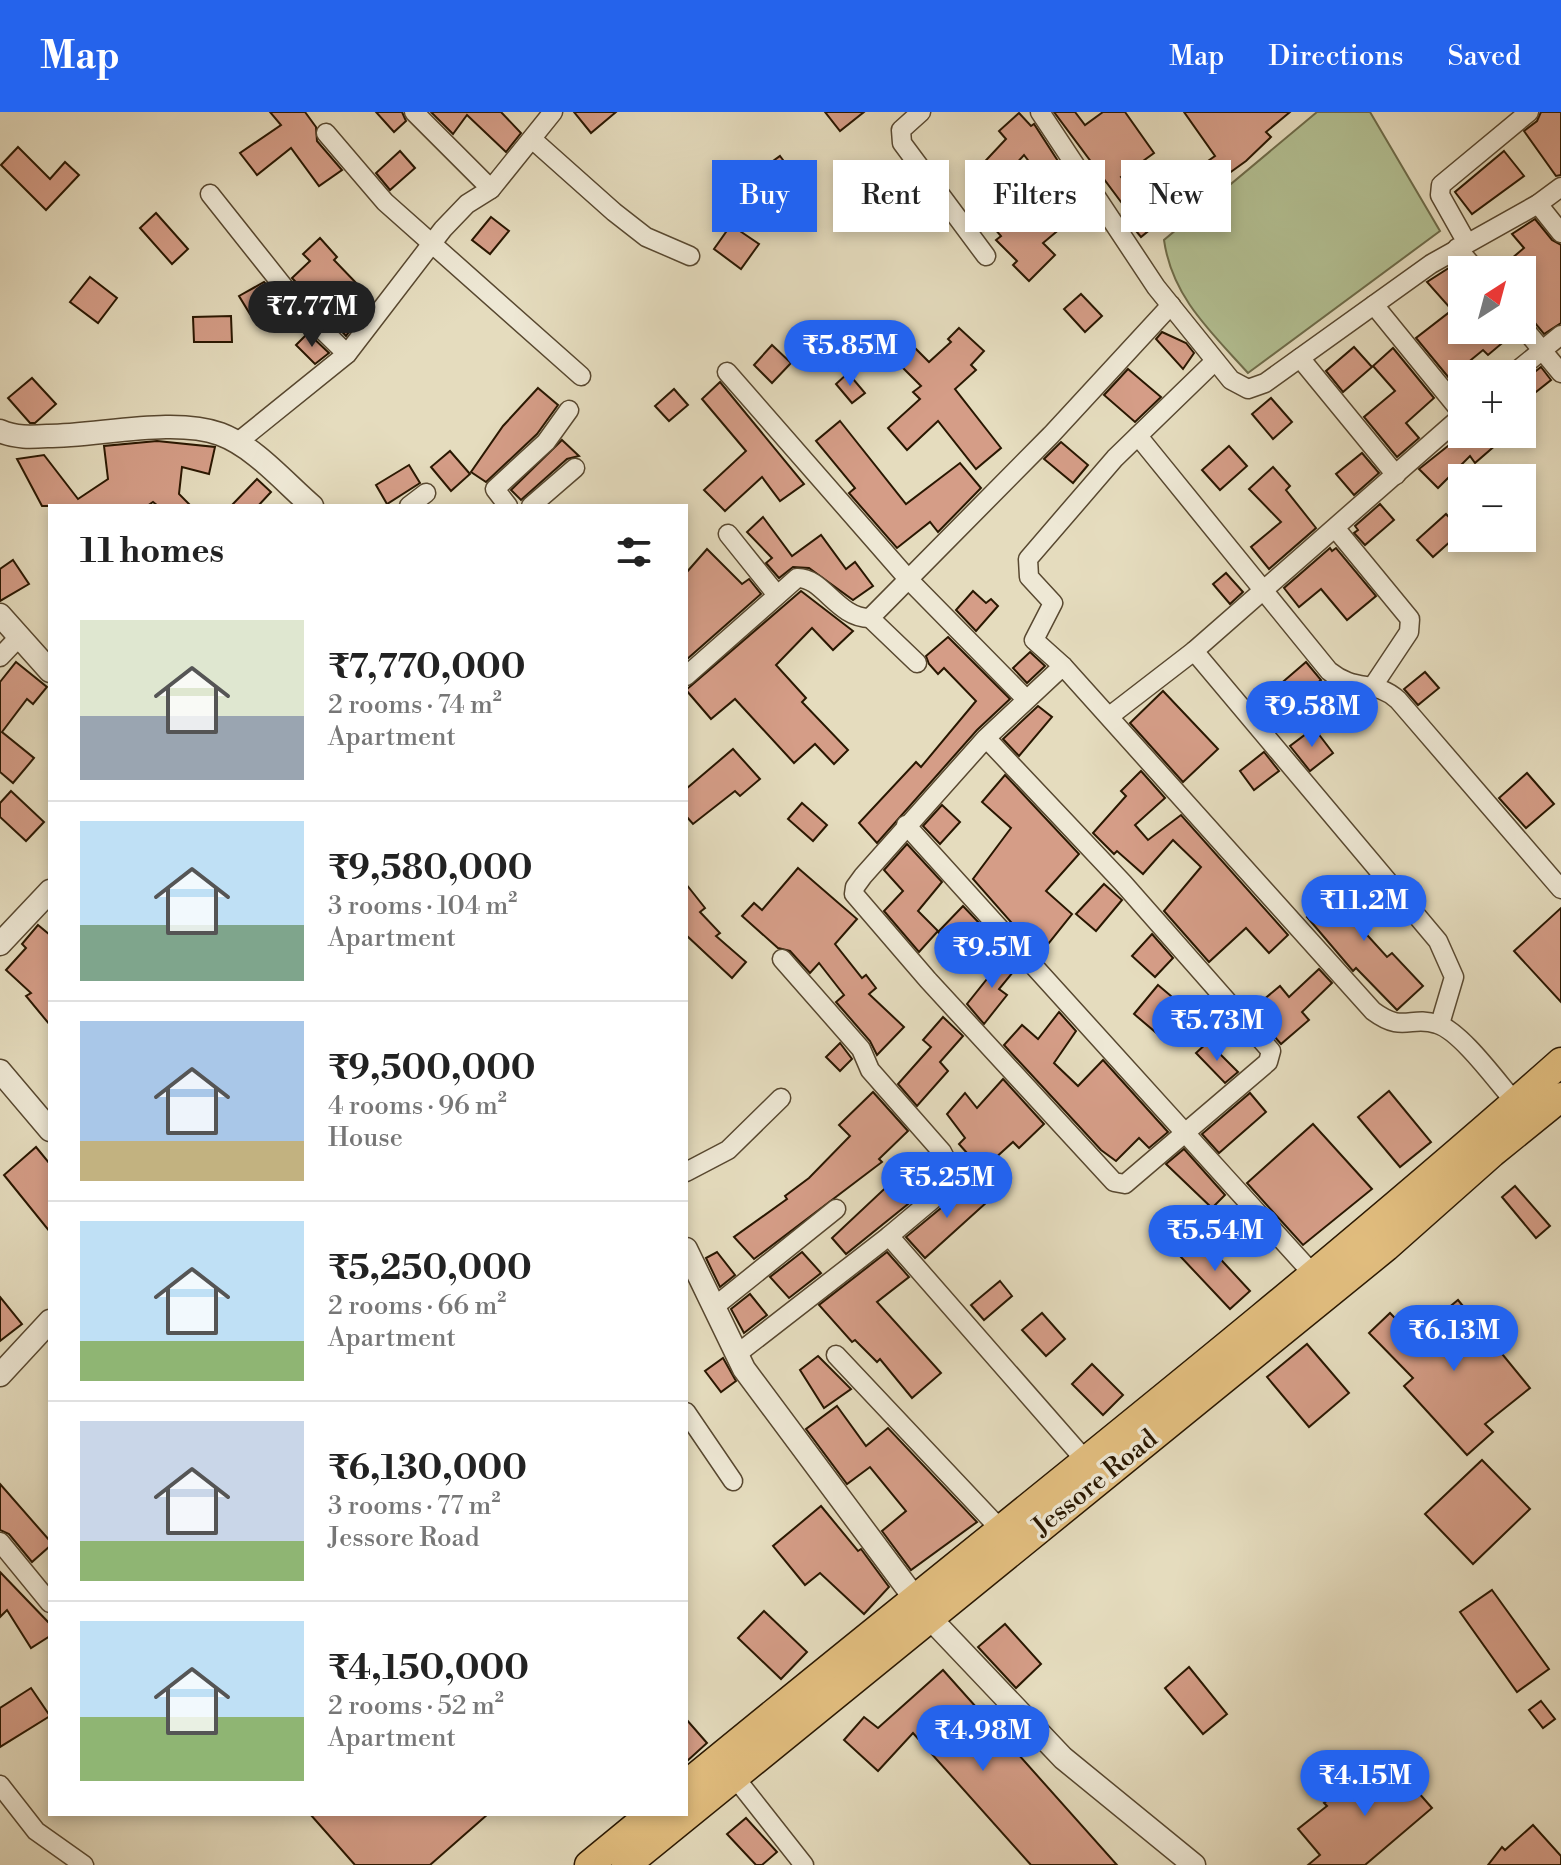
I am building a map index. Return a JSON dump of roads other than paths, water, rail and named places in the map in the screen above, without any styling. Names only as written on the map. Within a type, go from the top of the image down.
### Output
[{"type":"highway","name":"Jessore Road","points":[[688,1813],[922,1609],[1002,1531],[1313,1274],[1561,1062]]},
{"type":"highway","name":"Jessore Road","points":[[688,1784],[922,1609],[1386,1247],[1561,1097]]},
{"type":"highway","points":[[589,1865],[649,1816]]},
{"type":"highway","name":"Jessore Road","points":[[626,1865],[684,1816]]},
{"type":"street","points":[[414,112],[491,189]]},
{"type":"street","points":[[238,442],[347,354],[432,245],[467,204],[491,189],[553,112]]},
{"type":"street","points":[[921,112],[901,130],[902,143],[986,256]]},
{"type":"street","points":[[1040,112],[1171,305],[1231,380],[1248,389],[1265,383],[1462,245],[1538,204],[1561,187]]},
{"type":"street","points":[[1468,256],[1440,195],[1441,185],[1529,112]]},
{"type":"street","points":[[326,133],[385,202],[581,376]]},
{"type":"street","points":[[532,139],[646,237],[690,256]]},
{"type":"street","points":[[210,194],[293,300],[347,354]]},
{"type":"street","points":[[1538,204],[1561,233]]},
{"type":"street","points":[[870,618],[1051,435],[1171,305]]},
{"type":"street","points":[[1374,305],[1448,398]]},
{"type":"street","points":[[1530,360],[1561,335]]},
{"type":"street","points":[[1536,343],[1561,373]]},
{"type":"street","points":[[1300,358],[1396,475]]},
{"type":"street","points":[[1215,361],[1138,436],[1028,559],[1029,577],[1053,603],[1034,640],[1111,715],[1373,1011],[1389,1023],[1440,1024],[1456,1037],[1515,1102]]},
{"type":"street","points":[[727,372],[909,580],[1025,698]]},
{"type":"street","points":[[506,504],[495,489],[546,442],[569,410]]},
{"type":"street","points":[[0,431],[12,437],[88,436],[167,428],[217,432],[238,442],[310,504]]},
{"type":"street","points":[[1111,715],[1194,651],[1448,428]]},
{"type":"street","points":[[1138,436],[1329,671],[1356,687],[1373,686],[1387,690],[1398,700],[1561,889]]},
{"type":"street","points":[[533,504],[575,468]]},
{"type":"street","points":[[412,504],[426,493]]},
{"type":"street","points":[[1336,529],[1410,619],[1409,632],[1373,686]]},
{"type":"street","points":[[728,534],[777,595]]},
{"type":"street","points":[[688,674],[797,578],[804,578],[847,613],[870,618],[917,663]]},
{"type":"street","points":[[0,615],[48,669]]},
{"type":"street","points":[[0,657],[20,636]]},
{"type":"street","points":[[1194,651],[1438,941],[1454,977],[1440,1024]]},
{"type":"street","points":[[986,738],[1123,883],[1271,1051],[1268,1062],[1125,1184],[1114,1182],[928,980],[854,894],[855,887],[906,825],[986,738],[1025,698],[1063,666]]},
{"type":"street","points":[[906,825],[1313,1274]]},
{"type":"street","points":[[0,944],[48,893]]},
{"type":"street","points":[[737,1354],[889,1236],[949,1184],[954,1175],[951,1164],[870,1070],[861,1049],[782,959]]},
{"type":"street","points":[[0,1071],[48,1128]]},
{"type":"street","points":[[688,1171],[728,1150],[781,1098]]},
{"type":"street","points":[[714,1307],[836,1209]]},
{"type":"street","points":[[889,1236],[1086,1461]]},
{"type":"street","points":[[688,1253],[737,1354],[922,1609],[1063,1758],[1194,1865]]},
{"type":"street","points":[[0,1375],[48,1323]]},
{"type":"street","points":[[836,1355],[1002,1531]]},
{"type":"street","points":[[688,1417],[733,1481]]},
{"type":"street","points":[[0,1542],[48,1601]]},
{"type":"street","points":[[733,1775],[804,1865]]},
{"type":"street","points":[[0,1785],[36,1831],[84,1865]]}]
